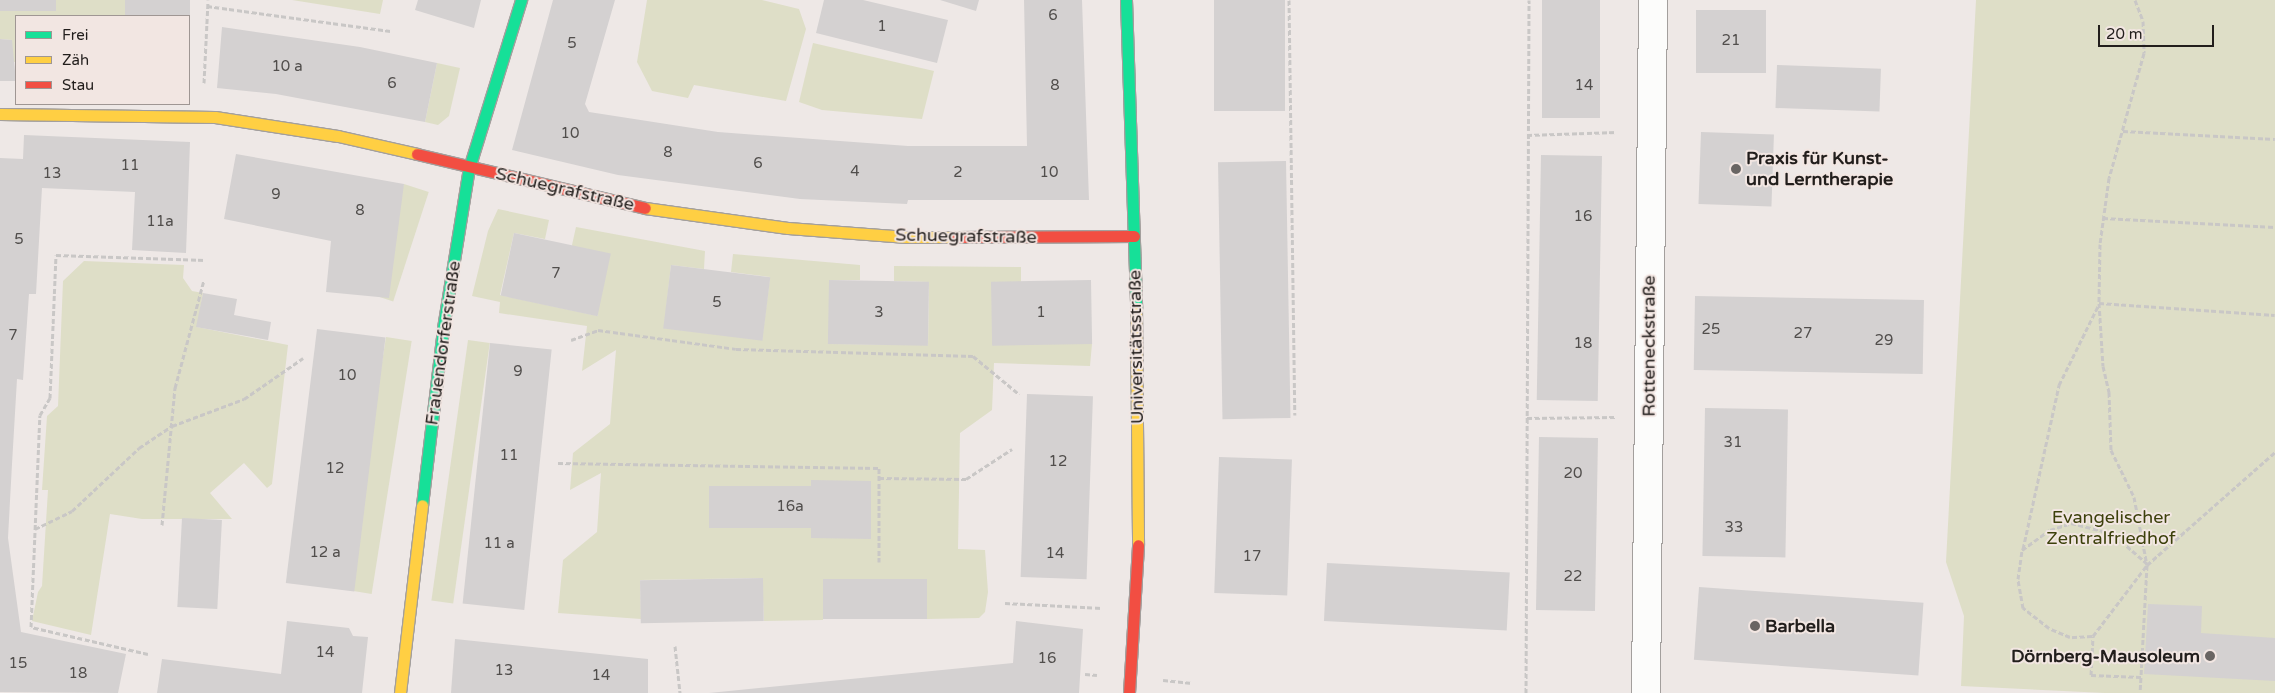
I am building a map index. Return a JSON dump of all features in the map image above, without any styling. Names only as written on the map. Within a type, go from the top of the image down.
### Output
[{"type":"street","name":"Frauendorferstraße","points":[[400,693],[443,328],[469,168],[522,0]]},
{"type":"street","name":"Universitätsstraße","points":[[1126,0],[1138,387],[1136,610],[1129,693]]},
{"type":"street","name":"Rotteneckstraße","points":[[1646,693],[1653,0]]},
{"type":"street","name":"Schuegrafstraße","points":[[0,114],[202,116],[338,136],[650,209],[788,228],[907,237],[1134,236]]},
{"type":"path","points":[[202,116],[208,0]]},
{"type":"path","points":[[1289,0],[1295,415]]},
{"type":"path","points":[[1526,693],[1529,0]]},
{"type":"path","points":[[2135,0],[2142,21],[2144,53],[2109,178],[2103,218],[2099,303],[2103,366],[2109,392],[2111,450],[2134,497],[2147,565],[2140,693]]},
{"type":"path","points":[[207,6],[390,32]]},
{"type":"path","points":[[1528,135],[1652,131]]},
{"type":"path","points":[[2123,131],[2275,139]]},
{"type":"path","points":[[2103,218],[2275,227]]},
{"type":"path","points":[[148,654],[31,627],[40,415],[50,398],[56,255],[205,260]]},
{"type":"path","points":[[162,525],[176,388],[204,280]]},
{"type":"path","points":[[2099,303],[2275,315]]},
{"type":"path","points":[[2093,636],[2063,634],[2049,628],[2023,608],[2018,579],[2022,550],[2059,385],[2099,303]]},
{"type":"path","points":[[571,340],[598,330],[736,349],[973,356],[1019,394]]},
{"type":"path","points":[[35,530],[72,511],[139,448],[172,426],[244,399],[303,358]]},
{"type":"path","points":[[1526,418],[1649,417]]},
{"type":"path","points":[[879,478],[966,480],[1012,449]]},
{"type":"path","points":[[2141,677],[2091,675],[2093,636],[2147,565],[2275,452]]},
{"type":"path","points":[[558,463],[879,468],[879,562]]},
{"type":"path","points":[[2022,550],[2050,530],[2071,523],[2100,530],[2122,541],[2147,565]]},
{"type":"path","points":[[1005,603],[1136,610]]},
{"type":"path","points":[[675,646],[680,693]]},
{"type":"green space","points":[[56,0],[125,0],[125,15],[15,15],[15,62],[12,62],[12,40],[0,39],[0,11],[56,11]]},
{"type":"green space","points":[[292,0],[383,0],[380,14]]},
{"type":"green space","points":[[647,0],[762,0],[799,9],[806,29],[786,101],[694,85],[688,98],[652,91],[637,62]]},
{"type":"green space","name":"Evangelischer Zentralfriedhof","points":[[1976,0],[2275,0],[2275,693],[2105,693],[1961,686],[1964,616],[1946,562]]},
{"type":"green space","points":[[813,43],[934,71],[922,119],[822,110],[799,102]]},
{"type":"green space","points":[[437,63],[460,68],[449,116],[438,125],[425,122]]},
{"type":"green space","points":[[404,184],[429,192],[393,301],[368,293]]},
{"type":"green space","points":[[498,209],[549,220],[545,239],[514,233],[500,295],[598,316],[572,245],[576,227],[705,251],[704,269],[671,265],[664,328],[762,340],[770,277],[731,272],[733,254],[860,265],[860,280],[829,280],[829,344],[928,345],[929,282],[894,281],[894,266],[1021,267],[1021,282],[1092,344],[1090,366],[994,363],[992,410],[960,433],[958,549],[985,550],[988,592],[985,612],[979,618],[927,619],[927,579],[823,580],[823,620],[764,621],[762,578],[640,580],[641,619],[558,613],[563,560],[597,532],[601,473],[570,490],[573,453],[610,424],[616,350],[582,371],[587,326],[499,313],[500,302],[472,296],[488,231]]},
{"type":"green space","points":[[84,261],[184,265],[183,278],[192,291],[203,293],[197,327],[288,345],[272,484],[267,488],[244,463],[210,493],[232,519],[142,519],[110,514],[91,635],[32,621],[38,592],[42,586],[48,490],[42,490],[47,416],[58,406],[63,281]]},
{"type":"green space","points":[[386,337],[412,341],[372,594],[346,590]]},
{"type":"green space","points":[[468,340],[490,343],[453,604],[431,600]]},
{"type":"building","points":[[0,0],[56,0],[56,11],[0,11]]},
{"type":"building","points":[[125,0],[190,0],[190,15],[125,15]]},
{"type":"building","points":[[418,0],[481,0],[474,28],[415,10]]},
{"type":"building","points":[[553,0],[615,0],[585,104],[589,112],[718,132],[908,146],[1027,146],[1024,0],[1082,0],[1089,200],[908,200],[907,204],[800,199],[618,175],[512,150]]},
{"type":"building","points":[[824,0],[863,0],[948,20],[937,63],[816,33]]},
{"type":"building","points":[[940,0],[979,0],[976,11]]},
{"type":"building","points":[[1214,0],[1285,0],[1285,111],[1214,111]]},
{"type":"building","points":[[1542,0],[1600,0],[1600,118],[1542,118]]},
{"type":"building","points":[[1696,10],[1766,10],[1766,73],[1696,73]]},
{"type":"building","points":[[222,27],[360,47],[437,63],[425,122],[276,94],[217,88]]},
{"type":"building","points":[[0,39],[12,40],[15,81],[0,81]]},
{"type":"building","points":[[1777,65],[1881,69],[1879,112],[1775,108]]},
{"type":"building","name":"Praxis für Kunst- und Lerntherapie","points":[[1701,132],[1774,135],[1771,207],[1698,204]]},
{"type":"building","points":[[24,135],[190,142],[186,253],[132,250],[135,192],[42,188],[36,294],[29,294],[23,380],[17,379],[8,538],[21,632],[126,654],[118,693],[0,692],[0,158],[23,159]]},
{"type":"building","points":[[236,154],[404,184],[389,298],[326,292],[331,241],[224,219]]},
{"type":"building","points":[[1541,155],[1602,156],[1598,401],[1537,400]]},
{"type":"building","points":[[1286,161],[1290,418],[1222,419],[1218,162]]},
{"type":"building","points":[[514,233],[611,254],[598,316],[501,296]]},
{"type":"building","points":[[671,265],[770,277],[762,341],[663,329]]},
{"type":"building","points":[[829,280],[929,282],[928,346],[828,344]]},
{"type":"building","points":[[1091,280],[1092,344],[992,346],[991,282]]},
{"type":"building","points":[[203,293],[237,299],[234,315],[271,322],[268,340],[196,327]]},
{"type":"building","points":[[1695,296],[1924,300],[1923,374],[1694,370]]},
{"type":"building","points":[[317,329],[385,337],[354,592],[286,583]]},
{"type":"building","points":[[490,343],[552,349],[524,610],[463,604]]},
{"type":"building","points":[[1027,394],[1093,396],[1087,579],[1021,577]]},
{"type":"building","points":[[1705,408],[1788,409],[1785,557],[1702,556]]},
{"type":"building","points":[[1539,437],[1598,438],[1595,611],[1536,610]]},
{"type":"building","points":[[1219,457],[1292,460],[1287,595],[1214,593]]},
{"type":"building","points":[[811,480],[871,481],[871,539],[811,538],[811,528],[709,528],[709,486],[811,486]]},
{"type":"building","points":[[182,518],[222,520],[217,609],[177,607]]},
{"type":"building","points":[[1327,563],[1510,573],[1507,630],[1324,621]]},
{"type":"building","points":[[763,578],[764,621],[641,623],[640,580]]},
{"type":"building","points":[[823,579],[927,579],[927,619],[823,619]]},
{"type":"building","points":[[1699,587],[1923,603],[1918,676],[1694,660]]},
{"type":"building","name":"Dörnberg-Mausoleum","points":[[2148,604],[2202,606],[2201,633],[2275,638],[2275,681],[2144,674]]},
{"type":"building","points":[[287,621],[349,628],[353,636],[368,637],[362,693],[157,693],[162,659],[281,674]]},
{"type":"building","points":[[1016,621],[1083,629],[1079,693],[709,693],[1013,663]]},
{"type":"building","points":[[455,639],[648,659],[648,693],[451,693]]},
{"type":"traffic: fast","points":[[422,505],[443,328],[469,168],[521,0]]},
{"type":"traffic: fast","points":[[1126,0],[1136,308]]},
{"type":"traffic: slow","points":[[0,114],[215,117],[338,136],[417,154]]},
{"type":"traffic: slow","points":[[645,208],[788,228],[907,237],[957,237]]},
{"type":"traffic: slow","points":[[1136,308],[1138,545]]},
{"type":"traffic: slow","points":[[400,693],[422,505]]},
{"type":"traffic: jam","points":[[417,154],[645,208]]},
{"type":"traffic: jam","points":[[957,237],[1134,236]]},
{"type":"traffic: jam","points":[[1129,693],[1138,545]]},
{"type":"place","name":"Praxis für Kunst- und Lerntherapie","points":[[1736,169]]},
{"type":"place","name":"Barbella","points":[[1755,626]]},
{"type":"place","name":"Dörnberg-Mausoleum","points":[[2210,656]]}]
